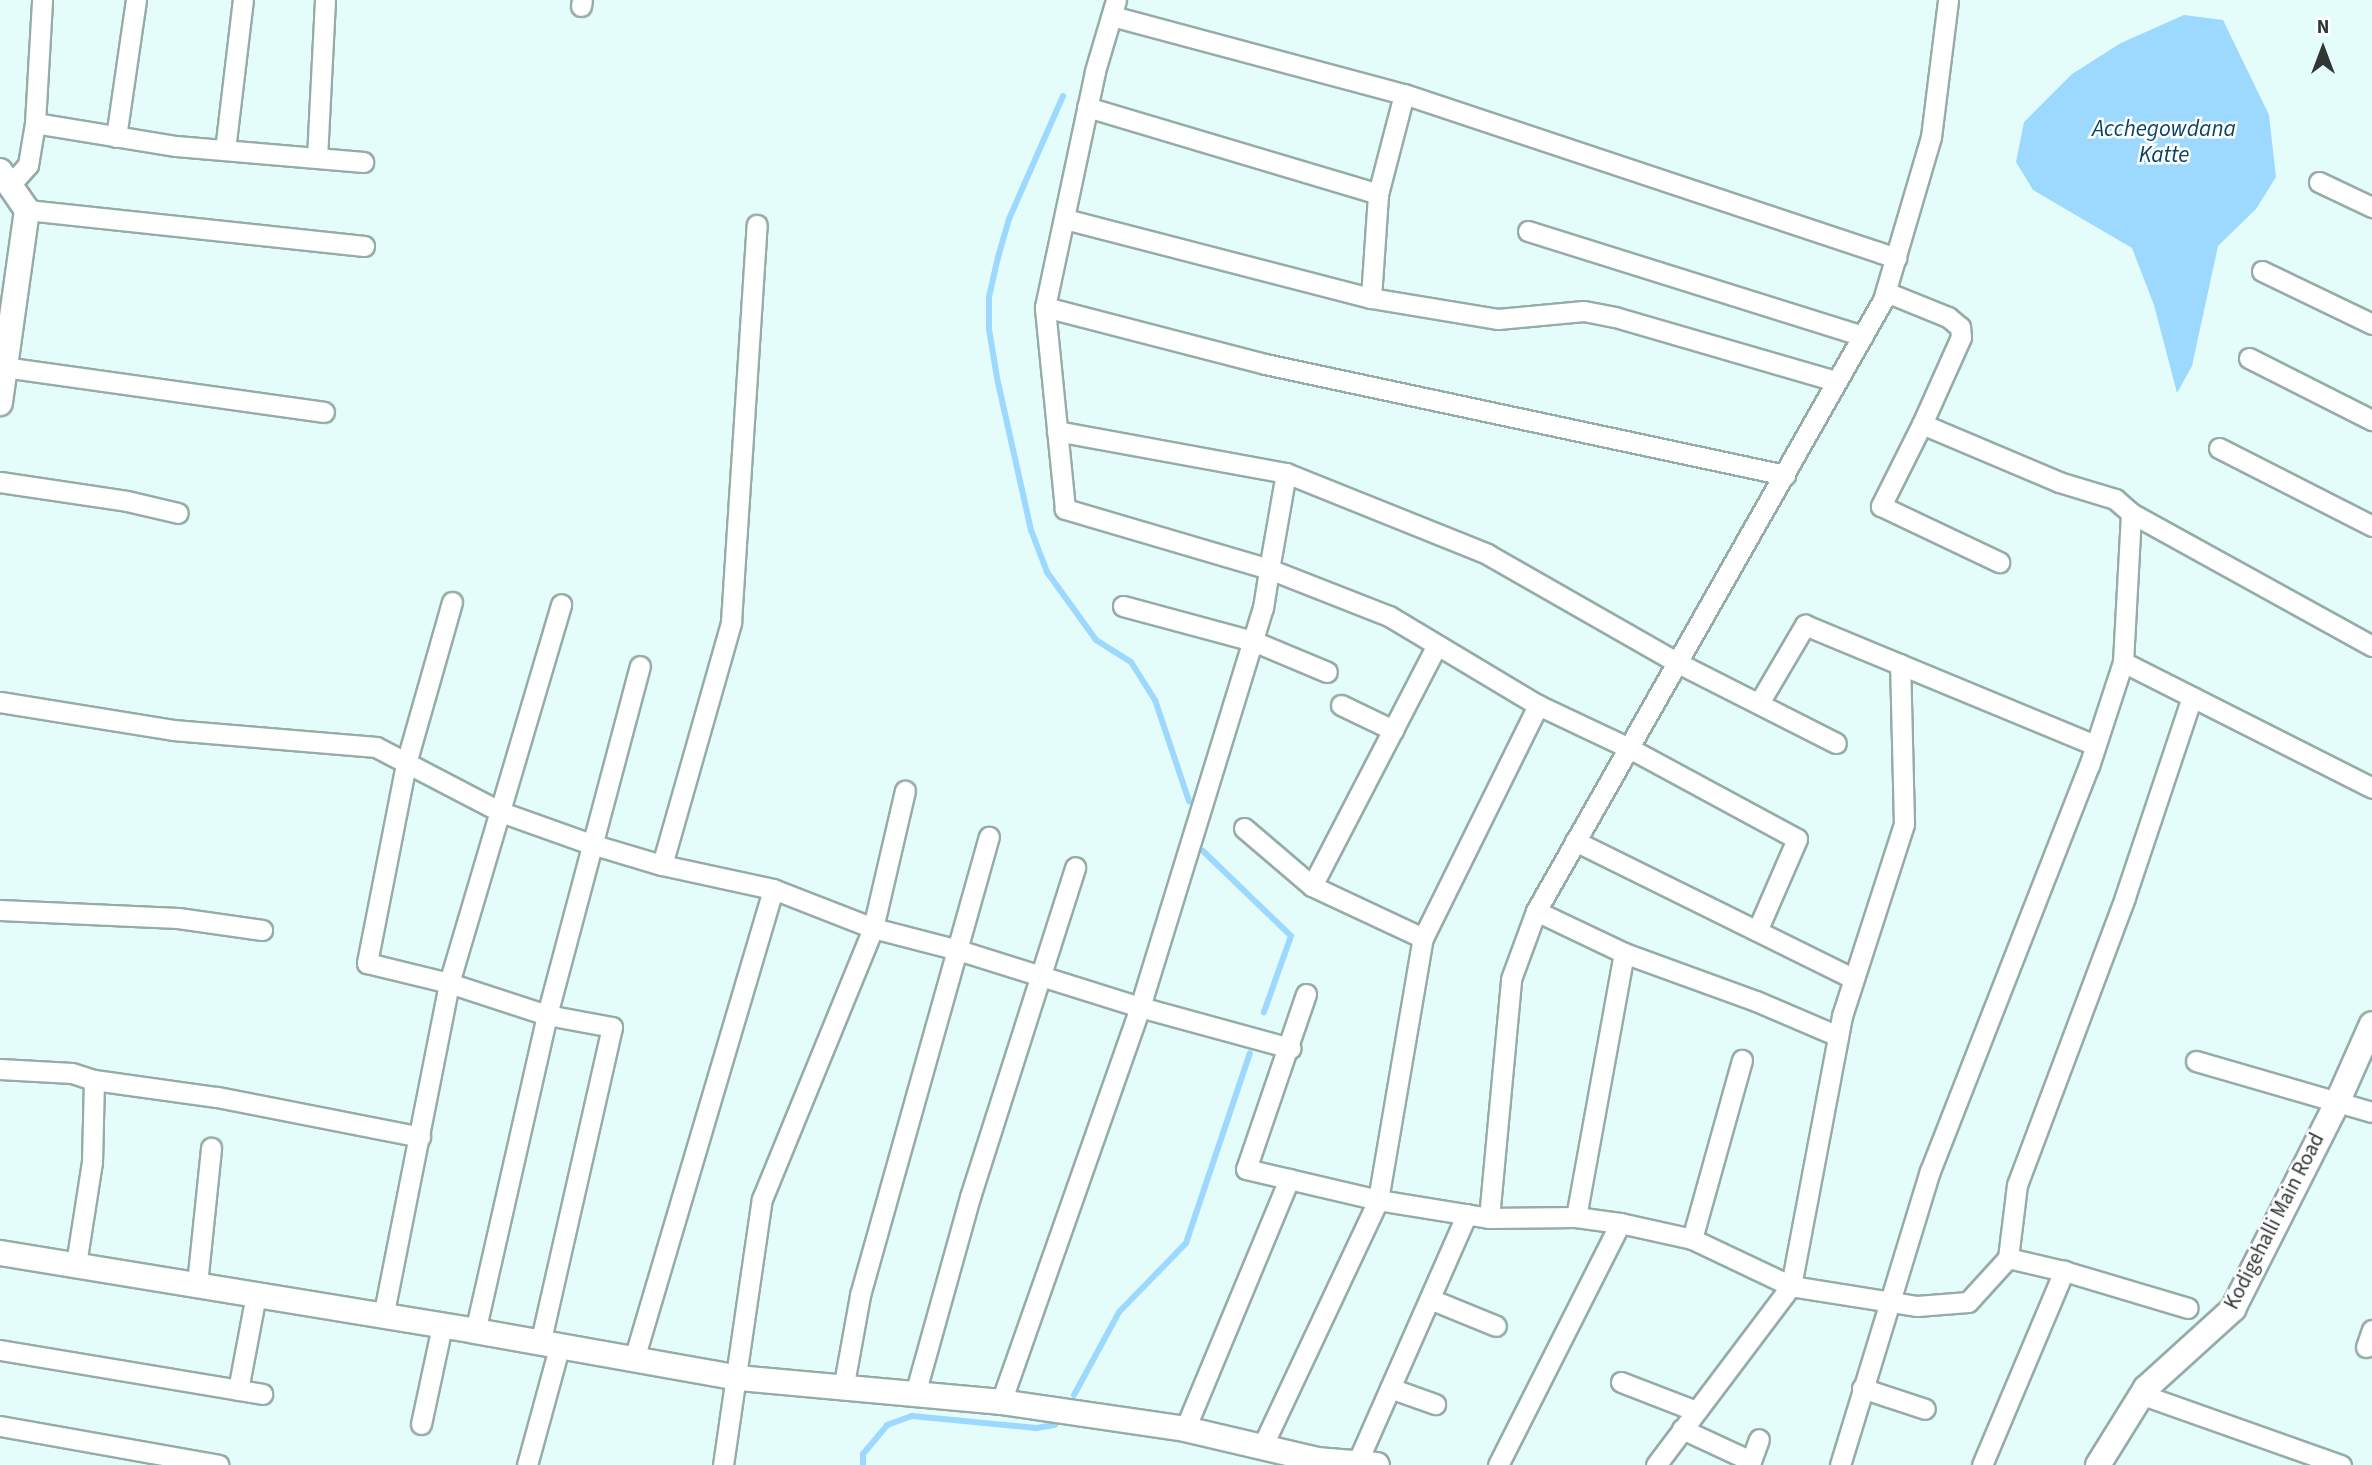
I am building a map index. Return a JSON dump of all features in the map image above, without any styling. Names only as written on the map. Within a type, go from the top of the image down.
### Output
[{"type":"street","points":[[0,403],[27,209],[5,178],[28,165],[35,123],[42,0]]},
{"type":"street","points":[[117,137],[136,0]]},
{"type":"street","points":[[225,150],[243,0]]},
{"type":"street","points":[[317,158],[325,0]]},
{"type":"street","points":[[1489,1218],[1511,979],[1536,911],[1785,475],[1886,292],[1931,137],[1948,0]]},
{"type":"street","points":[[1757,931],[1797,839],[1629,748],[1538,705],[1389,616],[1269,569],[1065,509],[1045,307],[1087,107],[1114,8],[1404,94],[1896,258]]},
{"type":"street","points":[[1371,298],[1378,194],[1404,94]]},
{"type":"street","points":[[1087,107],[1378,194]]},
{"type":"street","points":[[35,123],[117,137],[225,150],[363,162]]},
{"type":"street","points":[[2319,183],[2372,207]]},
{"type":"street","points":[[27,209],[364,246]]},
{"type":"street","points":[[1065,219],[1371,298],[1498,319],[1584,311],[1615,317],[1836,380]]},
{"type":"street","points":[[662,865],[731,622],[757,225]]},
{"type":"street","points":[[1528,231],[1863,336]]},
{"type":"street","points":[[2262,271],[2372,324]]},
{"type":"street","points":[[1886,292],[1948,317],[1960,327],[1961,337],[1881,506],[1999,562]]},
{"type":"street","points":[[1045,307],[1265,364],[1785,475]]},
{"type":"street","points":[[2249,358],[2372,419]]},
{"type":"street","points":[[4,367],[324,412]]},
{"type":"street","points":[[1922,424],[2059,482],[2115,499],[2131,513],[2372,646]]},
{"type":"street","points":[[1057,431],[1286,473],[1487,554],[1678,663],[1836,743]]},
{"type":"street","points":[[2219,448],[2372,526]]},
{"type":"street","points":[[1001,1402],[1140,1007],[1253,641],[1263,608],[1286,473]]},
{"type":"street","points":[[0,482],[127,501],[178,513]]},
{"type":"street","points":[[1840,1465],[1888,1301],[1930,1171],[2095,745],[2123,662],[2131,513]]},
{"type":"street","points":[[453,602],[406,764],[367,963],[449,983],[547,1015],[612,1027],[527,1465]]},
{"type":"street","points":[[383,1317],[449,983],[561,604]]},
{"type":"street","points":[[1123,606],[1253,641],[1327,672]]},
{"type":"street","points":[[1759,703],[1805,625],[2095,745]]},
{"type":"street","points":[[1312,886],[1437,645]]},
{"type":"street","points":[[2123,662],[2372,788]]},
{"type":"street","points":[[1656,1465],[1791,1286],[1838,1036],[1904,824],[1900,664]]},
{"type":"street","points":[[475,1331],[547,1015],[640,666]]},
{"type":"street","points":[[1306,995],[1290,1048],[1245,1169],[1378,1200],[1489,1218],[1576,1217],[1620,1223],[1692,1239],[1791,1286],[1917,1306],[1968,1302],[2008,1258],[2017,1185],[2121,909],[2192,697]]},
{"type":"street","points":[[0,702],[173,730],[376,747],[501,813],[591,844],[662,865],[773,889],[873,928],[958,950],[1140,1007],[1290,1048]]},
{"type":"street","points":[[1341,705],[1393,730]]},
{"type":"street","points":[[1262,1447],[1378,1200],[1423,938],[1538,705]]},
{"type":"street","points":[[723,1465],[738,1378],[762,1199],[873,928],[905,791]]},
{"type":"street","points":[[1244,828],[1312,886],[1423,938]]},
{"type":"street","points":[[843,1389],[860,1295],[989,836]]},
{"type":"street","points":[[1575,841],[1854,979]]},
{"type":"street","points":[[915,1394],[970,1197],[1075,867]]},
{"type":"street","points":[[634,1359],[773,889]]},
{"type":"street","points":[[0,910],[178,918],[262,930]]},
{"type":"street","points":[[1536,911],[1624,953],[1756,1000],[1838,1036]]},
{"type":"street","points":[[1576,1217],[1624,953]]},
{"type":"street","name":"Kodigehalli Main Road","points":[[2098,1465],[2146,1388],[2232,1309],[2337,1102],[2372,1024]]},
{"type":"street","points":[[1692,1239],[1742,1060]]},
{"type":"street","points":[[2196,1061],[2372,1112]]},
{"type":"street","points":[[0,1069],[72,1073],[93,1080],[216,1097],[420,1137]]},
{"type":"street","points":[[76,1264],[92,1163],[93,1080]]},
{"type":"street","points":[[197,1284],[211,1148]]},
{"type":"street","points":[[1185,1429],[1289,1179]]},
{"type":"street","points":[[0,1253],[475,1331],[738,1378],[1001,1402],[1185,1429],[1262,1447],[1296,1460],[1367,1464],[1390,1388],[1467,1214]]},
{"type":"street","points":[[1498,1465],[1620,1223]]},
{"type":"street","points":[[2008,1258],[2064,1270],[2188,1308]]},
{"type":"street","points":[[1982,1465],[2064,1270]]},
{"type":"street","points":[[238,1390],[256,1295]]},
{"type":"street","points":[[1430,1299],[1496,1326]]},
{"type":"street","points":[[421,1424],[442,1326]]},
{"type":"street","points":[[0,1350],[261,1394]]},
{"type":"street","points":[[1621,1382],[1696,1411]]},
{"type":"street","points":[[1390,1388],[1435,1404]]},
{"type":"street","points":[[1862,1388],[1925,1409]]},
{"type":"street","points":[[2143,1395],[2341,1465]]},
{"type":"street","points":[[0,1426],[219,1465]]},
{"type":"street","points":[[1682,1429],[1751,1461],[1759,1439]]},
{"type":"water","name":"Acchegowdana Katte","points":[[2184,15],[2223,20],[2269,115],[2276,177],[2256,209],[2218,246],[2192,366],[2177,393],[2154,305],[2132,248],[2033,190],[2016,162],[2024,122],[2072,74],[2121,43]]},
{"type":"waterway","points":[[1063,96],[1009,219],[998,257],[989,297],[989,329],[997,378],[1031,530],[1047,572],[1096,640],[1131,662],[1155,700],[1189,801]]},
{"type":"waterway","points":[[1203,851],[1291,936],[1264,1012]]},
{"type":"waterway","points":[[1074,1395],[1119,1312],[1186,1243],[1250,1053]]},
{"type":"waterway","points":[[863,1465],[863,1454],[887,1425],[912,1416],[1036,1428],[1055,1425]]}]
